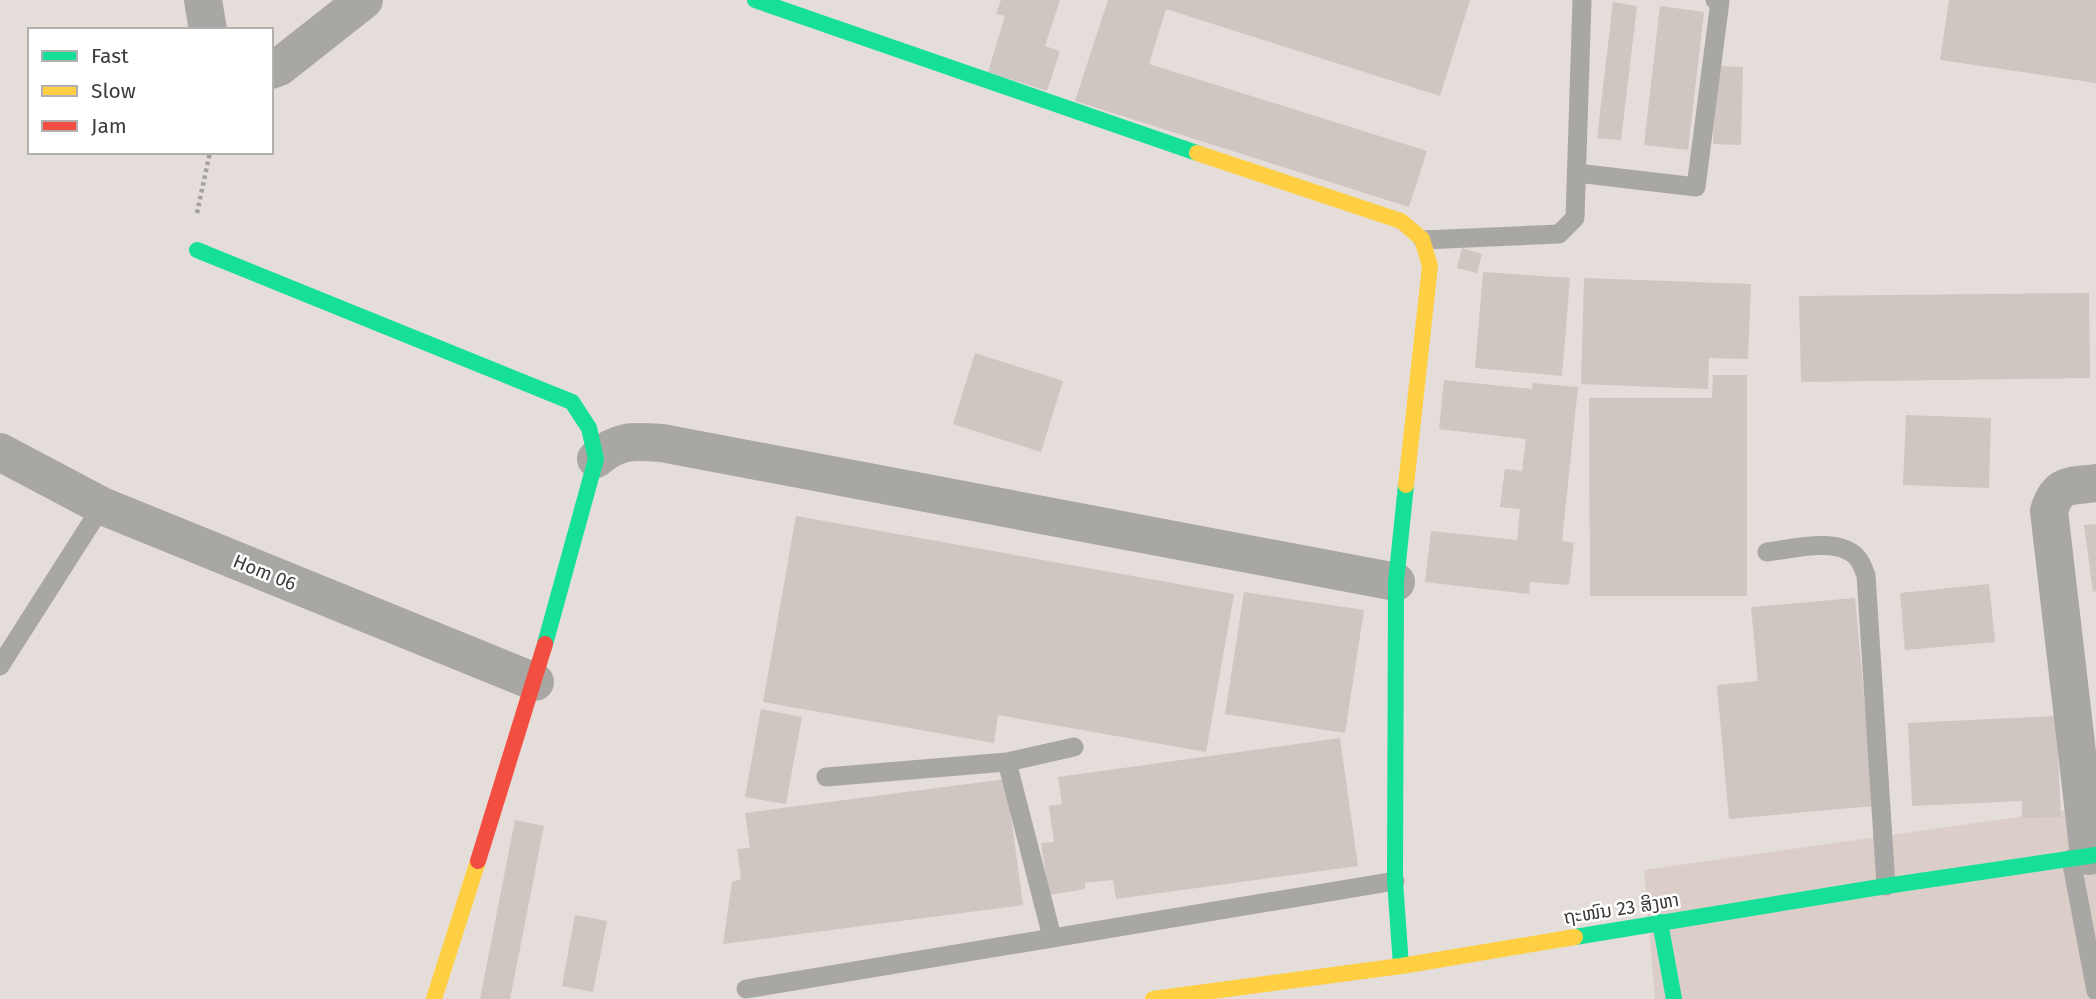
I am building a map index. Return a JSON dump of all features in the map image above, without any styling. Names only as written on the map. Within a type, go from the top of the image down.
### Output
[{"type":"street","points":[[203,0],[208,28]]},
{"type":"street","points":[[273,68],[279,67],[364,0]]},
{"type":"street","points":[[755,0],[1303,190],[1401,221],[1414,228],[1423,240],[1429,252],[1430,265],[1396,582],[1395,881],[1401,966]]},
{"type":"street","points":[[197,250],[572,402],[584,415],[593,432],[596,459],[535,682],[434,999]]},
{"type":"street","points":[[596,459],[610,446],[635,441],[662,443],[1396,582]]},
{"type":"street","name":"Hom 06","points":[[0,452],[102,506],[535,682]]},
{"type":"street","points":[[2085,857],[2049,511],[2054,494],[2065,487],[2096,483]]},
{"type":"street","name":"ຖະໜົນ 23 ສິງຫາ","points":[[1153,999],[1401,966],[1660,922],[2085,857]]},
{"type":"street","points":[[1660,922],[1674,999]]},
{"type":"lane","points":[[1423,240],[1559,234],[1576,218],[1582,0]]},
{"type":"lane","points":[[1577,173],[1696,187],[1720,1],[1715,0]]},
{"type":"lane","points":[[0,666],[102,506]]},
{"type":"lane","points":[[1767,552],[1823,545],[1844,547],[1858,558],[1866,576],[1886,886]]},
{"type":"lane","points":[[826,777],[1007,762],[1074,747]]},
{"type":"lane","points":[[1007,762],[1052,937]]},
{"type":"lane","points":[[2085,857],[2096,991]]},
{"type":"lane","points":[[746,989],[1395,881]]},
{"type":"path","points":[[197,250],[195,224],[210,154]]},
{"type":"shaded area","points":[[2096,806],[2096,999],[1655,999],[1644,870]]},
{"type":"building","points":[[1001,0],[1060,0],[1045,46],[1060,51],[1047,91],[988,72],[1005,16],[996,14]]},
{"type":"building","points":[[1108,0],[1470,0],[1440,96],[1166,9],[1149,64],[1427,151],[1409,207],[1075,101]]},
{"type":"building","points":[[1949,0],[2096,0],[2096,83],[1940,60]]},
{"type":"building","points":[[1613,2],[1637,6],[1621,140],[1597,138]]},
{"type":"building","points":[[1660,6],[1704,12],[1688,150],[1644,145]]},
{"type":"building","points":[[1715,66],[1743,67],[1741,145],[1713,144]]},
{"type":"building","points":[[1462,248],[1482,254],[1477,273],[1457,268]]},
{"type":"building","points":[[1483,272],[1570,278],[1562,376],[1475,368]]},
{"type":"building","points":[[1584,278],[1751,284],[1748,359],[1709,358],[1708,389],[1581,384]]},
{"type":"building","points":[[2089,293],[2090,378],[1801,382],[1799,296]]},
{"type":"building","points":[[975,353],[1063,381],[1041,452],[953,424]]},
{"type":"building","points":[[1713,375],[1747,375],[1747,596],[1590,596],[1589,398],[1712,398]]},
{"type":"building","points":[[1444,380],[1532,389],[1533,383],[1578,387],[1562,541],[1574,543],[1569,585],[1530,582],[1529,594],[1425,582],[1431,531],[1517,540],[1520,509],[1500,507],[1505,469],[1522,471],[1526,439],[1439,429]]},
{"type":"building","points":[[1906,415],[1991,418],[1989,488],[1903,485]]},
{"type":"building","points":[[796,516],[1234,594],[1206,752],[998,715],[994,743],[763,702]]},
{"type":"building","points":[[2096,524],[2096,591],[2093,592],[2084,525]]},
{"type":"building","points":[[1989,584],[1995,642],[1905,650],[1900,593]]},
{"type":"building","points":[[1244,592],[1364,610],[1345,733],[1225,714]]},
{"type":"building","points":[[1855,598],[1874,806],[1729,819],[1717,685],[1758,681],[1751,607]]},
{"type":"building","points":[[761,709],[802,717],[786,804],[745,797]]},
{"type":"building","points":[[2056,716],[2061,817],[2022,818],[2022,801],[1912,806],[1908,723]]},
{"type":"building","points":[[1340,738],[1358,866],[1116,899],[1113,880],[1085,883],[1085,889],[1049,895],[1041,843],[1054,842],[1049,806],[1062,804],[1058,777]]},
{"type":"building","points":[[1006,779],[1023,905],[723,944],[732,882],[741,879],[737,849],[750,848],[745,813]]},
{"type":"building","points":[[515,820],[544,826],[510,999],[480,999]]},
{"type":"building","points":[[575,915],[607,921],[593,992],[562,986]]},
{"type":"traffic: fast","points":[[755,0],[1197,153]]},
{"type":"traffic: fast","points":[[197,250],[572,402],[589,428],[596,459],[545,644]]},
{"type":"traffic: fast","points":[[1401,966],[1395,881],[1396,582],[1406,485]]},
{"type":"traffic: fast","points":[[1575,937],[2096,855]]},
{"type":"traffic: fast","points":[[1660,922],[1674,999]]},
{"type":"traffic: slow","points":[[1197,153],[1401,221],[1422,239],[1430,266],[1406,485]]},
{"type":"traffic: slow","points":[[434,999],[478,861]]},
{"type":"traffic: slow","points":[[1153,999],[1401,966],[1575,937]]},
{"type":"traffic: jam","points":[[478,861],[545,644]]}]
